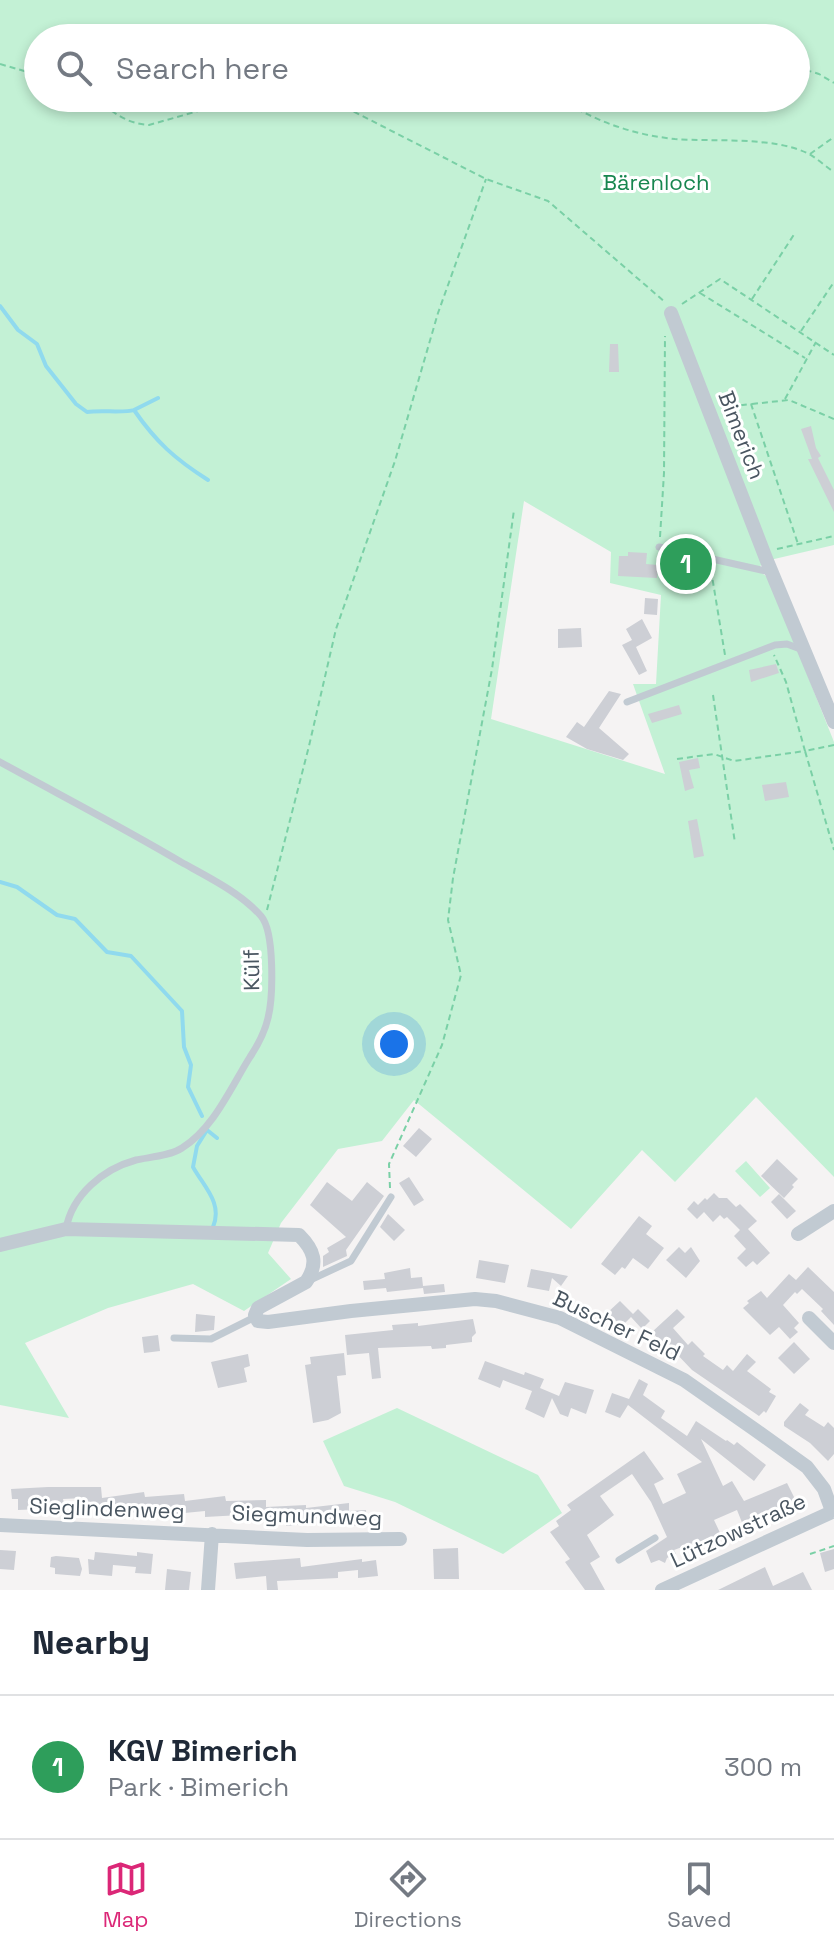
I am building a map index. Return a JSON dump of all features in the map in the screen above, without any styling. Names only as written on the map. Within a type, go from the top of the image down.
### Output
[{"type":"street","name":"Bimerich","points":[[671,313],[834,722]]},
{"type":"street","points":[[798,1234],[834,1211]]},
{"type":"street","points":[[0,1245],[66,1229],[299,1235],[314,1253],[314,1266],[306,1282],[258,1308],[255,1317]]},
{"type":"street","name":"Buscher Feld","points":[[255,1317],[258,1321],[268,1322],[475,1299],[496,1301],[560,1318],[684,1380],[754,1429],[807,1467],[824,1489],[833,1511]]},
{"type":"street","points":[[809,1318],[834,1343]]},
{"type":"street","name":"Lützowstraße","points":[[662,1590],[833,1511]]},
{"type":"street","name":"Sieglindenweg","points":[[0,1525],[212,1534]]},
{"type":"street","points":[[208,1590],[212,1534]]},
{"type":"street","name":"Siegmundweg","points":[[212,1534],[307,1540],[400,1539]]},
{"type":"lane","points":[[659,547],[772,572]]},
{"type":"lane","points":[[627,702],[771,647],[787,644],[805,651]]},
{"type":"lane","name":"Külf","points":[[0,762],[237,896],[263,918],[268,937],[271,977],[268,1018],[257,1047],[202,1134],[179,1151],[109,1170],[82,1194],[69,1214],[66,1229]]},
{"type":"lane","points":[[306,1282],[351,1261],[391,1197]]},
{"type":"lane","points":[[174,1338],[211,1339],[255,1317]]},
{"type":"lane","points":[[619,1560],[655,1538]]},
{"type":"path","points":[[0,64],[24,71]]},
{"type":"path","points":[[810,71],[834,83]]},
{"type":"path","points":[[114,112],[137,125],[149,125],[195,112]]},
{"type":"path","points":[[354,112],[486,179],[548,201],[664,300],[671,313]]},
{"type":"path","points":[[586,112],[650,136],[764,144],[809,154],[834,172]]},
{"type":"path","points":[[809,154],[834,137]]},
{"type":"path","points":[[263,918],[270,902],[336,629],[395,461],[437,316],[486,179]]},
{"type":"path","points":[[752,300],[795,233]]},
{"type":"path","points":[[659,547],[664,473],[665,325],[671,313],[720,279],[834,355]]},
{"type":"path","points":[[801,332],[834,282]]},
{"type":"path","points":[[699,292],[805,358]]},
{"type":"path","points":[[785,401],[816,342]]},
{"type":"path","points":[[708,410],[785,401],[801,403],[834,419]]},
{"type":"path","points":[[751,404],[798,544]]},
{"type":"path","points":[[391,1197],[389,1164],[442,1045],[461,975],[448,920],[492,669],[514,510]]},
{"type":"path","points":[[764,552],[834,536]]},
{"type":"path","points":[[709,557],[726,664]]},
{"type":"path","points":[[771,647],[786,682],[834,850]]},
{"type":"path","points":[[713,695],[735,843]]},
{"type":"path","points":[[677,759],[714,754],[734,761],[834,745]]},
{"type":"path","points":[[810,1554],[834,1546]]},
{"type":"green space","name":"Bärenloch","points":[[0,0],[834,0],[834,545],[770,560],[760,566],[760,572],[769,578],[834,742],[834,1177],[756,1097],[675,1182],[642,1150],[571,1229],[414,1100],[382,1141],[338,1149],[281,1223],[268,1253],[291,1279],[244,1311],[193,1284],[108,1308],[25,1343],[69,1418],[0,1405]],"holes":[[[524,501],[611,552],[610,583],[661,595],[656,684],[633,684],[665,774],[491,719]]]},
{"type":"green space","points":[[746,1161],[770,1188],[760,1197],[735,1171]]},
{"type":"green space","points":[[397,1408],[538,1475],[562,1513],[503,1554],[395,1502],[344,1486],[323,1441]]},
{"type":"building","points":[[610,344],[618,344],[619,372],[609,372]]},
{"type":"building","points":[[811,426],[821,456],[818,458],[834,490],[834,512],[808,459],[812,459],[801,429]]},
{"type":"building","points":[[628,552],[647,553],[646,564],[658,565],[657,578],[618,576],[619,556],[628,556]]},
{"type":"building","points":[[645,598],[658,599],[657,615],[644,614]]},
{"type":"building","points":[[642,619],[652,638],[636,647],[647,671],[639,675],[622,645],[632,640],[626,629]]},
{"type":"building","points":[[581,628],[582,647],[558,648],[558,629]]},
{"type":"building","points":[[776,664],[779,673],[751,682],[749,670]]},
{"type":"building","points":[[609,691],[621,694],[599,728],[629,754],[623,760],[587,749],[566,737],[577,722],[584,727]]},
{"type":"building","points":[[679,705],[682,714],[652,723],[648,714]]},
{"type":"building","points":[[698,758],[700,768],[689,770],[694,788],[685,791],[679,762]]},
{"type":"building","points":[[786,782],[789,797],[765,801],[762,785]]},
{"type":"building","points":[[697,819],[704,856],[694,858],[688,821]]},
{"type":"building","points":[[419,1128],[432,1139],[416,1157],[403,1146]]},
{"type":"building","points":[[777,1159],[798,1179],[784,1198],[761,1176]]},
{"type":"building","points":[[409,1177],[424,1200],[414,1206],[399,1183]]},
{"type":"building","points":[[327,1182],[352,1201],[367,1182],[384,1196],[346,1250],[347,1256],[323,1267],[323,1256],[329,1252],[327,1248],[346,1237],[310,1205]]},
{"type":"building","points":[[714,1193],[719,1198],[727,1198],[736,1207],[740,1204],[757,1221],[748,1229],[770,1253],[757,1265],[753,1261],[746,1267],[737,1258],[746,1249],[734,1236],[740,1230],[727,1217],[724,1219],[720,1215],[713,1222],[704,1212],[697,1219],[687,1209],[694,1201],[698,1205]]},
{"type":"building","points":[[779,1194],[796,1211],[787,1219],[771,1202]]},
{"type":"building","points":[[388,1214],[405,1230],[394,1241],[380,1227]]},
{"type":"building","points":[[639,1216],[652,1226],[646,1234],[664,1248],[648,1269],[633,1258],[625,1269],[622,1267],[615,1275],[601,1264]]},
{"type":"building","points":[[679,1247],[685,1253],[691,1247],[700,1261],[686,1278],[666,1260]]},
{"type":"building","points":[[479,1260],[509,1265],[505,1283],[476,1278]]},
{"type":"building","points":[[808,1267],[834,1292],[834,1325],[821,1311],[823,1309],[802,1289],[783,1305],[799,1323],[794,1328],[798,1332],[790,1339],[779,1327],[770,1335],[743,1308],[761,1291],[767,1298],[789,1274],[796,1280]]},
{"type":"building","points":[[410,1268],[411,1278],[422,1277],[423,1286],[444,1284],[445,1292],[424,1294],[423,1288],[387,1292],[386,1288],[364,1290],[363,1281],[385,1279],[384,1273]]},
{"type":"building","points":[[531,1269],[568,1276],[561,1286],[552,1278],[549,1291],[527,1287]]},
{"type":"building","points":[[620,1301],[633,1314],[638,1309],[650,1321],[642,1329],[631,1317],[621,1327],[607,1313]]},
{"type":"building","points":[[677,1309],[685,1317],[673,1328],[688,1345],[692,1341],[705,1354],[703,1356],[723,1370],[727,1365],[733,1371],[747,1354],[756,1362],[747,1371],[776,1396],[766,1413],[764,1411],[759,1416],[692,1370],[652,1332]]},
{"type":"building","points":[[196,1314],[215,1316],[214,1330],[195,1332]]},
{"type":"building","points":[[473,1319],[476,1333],[472,1342],[432,1349],[431,1346],[378,1348],[381,1378],[372,1379],[369,1353],[347,1355],[345,1335],[393,1330],[392,1325],[418,1323],[418,1326]]},
{"type":"building","points":[[158,1335],[160,1351],[144,1353],[142,1337]]},
{"type":"building","points":[[794,1342],[810,1359],[794,1374],[778,1358]]},
{"type":"building","points":[[344,1353],[346,1375],[337,1376],[341,1413],[313,1423],[305,1365],[311,1364],[310,1357]]},
{"type":"building","points":[[248,1354],[250,1366],[244,1368],[247,1382],[218,1388],[211,1362]]},
{"type":"building","points":[[485,1361],[544,1379],[540,1388],[559,1396],[565,1382],[594,1390],[586,1414],[571,1408],[568,1417],[560,1414],[552,1398],[544,1418],[525,1409],[532,1391],[503,1380],[500,1388],[478,1379]]},
{"type":"building","points":[[639,1379],[648,1384],[643,1395],[665,1411],[661,1418],[687,1436],[696,1421],[726,1441],[734,1445],[737,1442],[766,1465],[754,1481],[701,1439],[723,1486],[732,1481],[744,1501],[787,1483],[796,1501],[762,1517],[745,1530],[737,1510],[714,1520],[722,1537],[703,1547],[699,1558],[693,1543],[674,1550],[676,1554],[667,1558],[665,1563],[659,1560],[651,1563],[646,1551],[667,1537],[651,1502],[632,1474],[600,1496],[614,1515],[587,1535],[600,1557],[590,1563],[605,1590],[585,1590],[565,1562],[570,1559],[550,1532],[559,1526],[556,1521],[571,1510],[567,1505],[644,1451],[664,1479],[654,1484],[663,1504],[686,1493],[677,1474],[702,1462],[628,1405],[620,1418],[605,1412],[612,1393],[629,1399]]},
{"type":"building","points":[[800,1403],[809,1410],[805,1415],[824,1427],[828,1422],[834,1428],[834,1454],[828,1461],[810,1443],[784,1426]]},
{"type":"building","points":[[101,1487],[102,1498],[144,1492],[145,1497],[184,1494],[185,1501],[225,1496],[226,1501],[266,1500],[266,1507],[306,1505],[306,1508],[349,1503],[349,1511],[366,1510],[367,1525],[351,1526],[350,1522],[329,1524],[329,1518],[307,1519],[308,1524],[286,1526],[286,1514],[267,1520],[245,1521],[241,1515],[205,1517],[205,1511],[164,1515],[164,1511],[124,1513],[124,1507],[85,1509],[84,1498],[63,1499],[65,1508],[18,1510],[18,1499],[12,1499],[11,1489]]},
{"type":"building","points":[[458,1548],[459,1579],[434,1579],[433,1549]]},
{"type":"building","points":[[834,1549],[834,1569],[825,1572],[820,1553]]},
{"type":"building","points":[[0,1550],[16,1551],[14,1570],[0,1569]]},
{"type":"building","points":[[95,1552],[137,1556],[137,1552],[153,1554],[151,1574],[135,1573],[136,1567],[113,1565],[112,1576],[89,1574],[88,1559],[94,1560]]},
{"type":"building","points":[[51,1557],[79,1558],[80,1576],[55,1574],[55,1568],[50,1567]]},
{"type":"building","points":[[300,1558],[301,1567],[376,1560],[378,1576],[358,1578],[358,1570],[338,1572],[338,1578],[277,1581],[278,1590],[267,1590],[266,1576],[236,1579],[234,1563]]},
{"type":"building","points":[[765,1567],[773,1586],[803,1572],[812,1590],[718,1590]]},
{"type":"building","points":[[167,1569],[191,1572],[189,1590],[165,1590]]},
{"type":"waterway","points":[[0,306],[18,330],[37,344],[46,366],[76,404],[87,412],[134,410],[167,449],[208,480]]},
{"type":"waterway","points":[[134,410],[158,398]]},
{"type":"waterway","points":[[0,882],[17,887],[57,915],[75,919],[107,952],[131,956],[182,1011],[184,1047],[191,1065],[188,1087],[202,1116]]},
{"type":"waterway","points":[[213,1227],[214,1203],[193,1167],[197,1146],[207,1130],[217,1138]]},
{"type":"place","name":"KGV Bimerich","points":[[686,564]]}]
